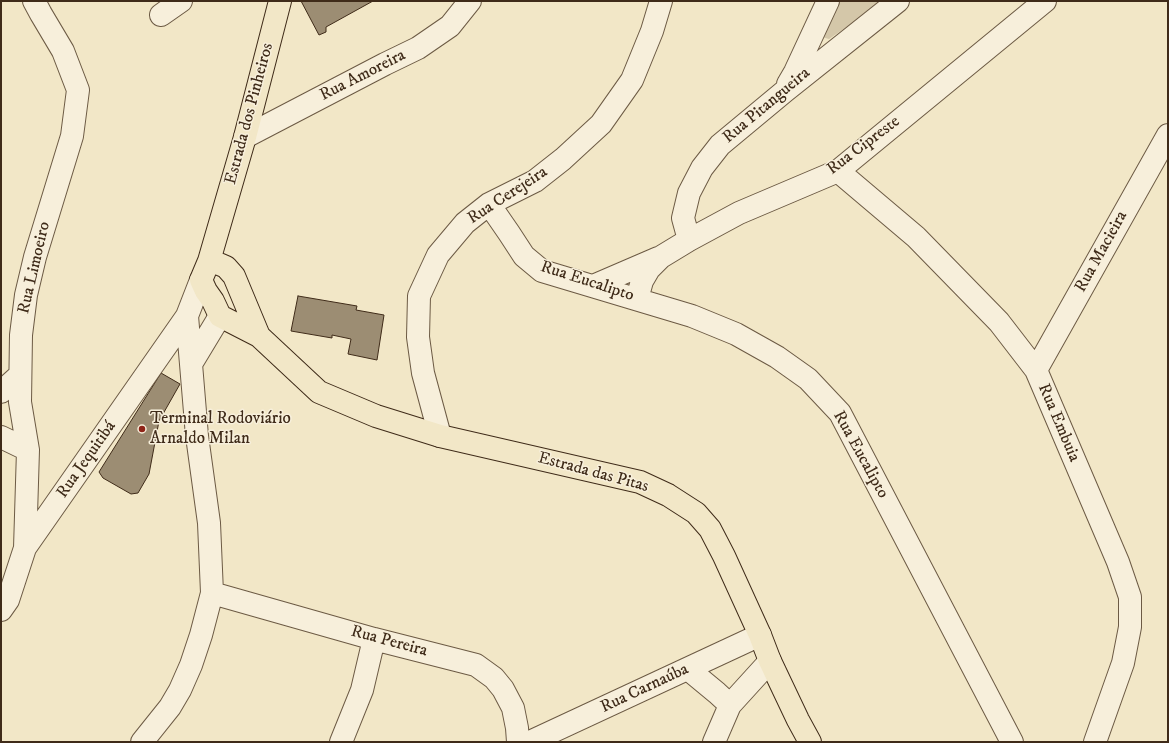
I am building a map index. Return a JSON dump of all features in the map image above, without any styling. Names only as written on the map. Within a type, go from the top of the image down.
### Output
[{"type":"main road","name":"Estrada dos Pinheiros","points":[[205,271],[245,137],[280,1]]},
{"type":"main road","points":[[218,227],[234,276],[220,316]]},
{"type":"main road","name":"Estrada das Pitas","points":[[205,271],[219,264],[226,267],[234,276],[259,336]]},
{"type":"main road","points":[[205,271],[206,291],[213,301],[220,316]]},
{"type":"main road","name":"Estrada das Pitas","points":[[220,316],[259,336],[319,392],[376,416],[440,436],[640,482],[668,494],[696,513],[710,529],[724,556],[770,661],[810,742]]},
{"type":"street","name":"Rua Limoeiro","points":[[25,548],[28,450],[20,402],[21,335],[26,295],[35,257],[72,136],[78,90],[63,51],[34,1]]},
{"type":"street","points":[[162,15],[181,1]]},
{"type":"street","name":"Rua Amoreira","points":[[245,137],[418,48],[450,26],[470,1]]},
{"type":"street","name":"Rua Cerejeira","points":[[440,436],[423,373],[418,337],[420,296],[438,255],[464,223],[489,204],[535,181],[563,159],[601,124],[632,80],[652,31],[661,1]]},
{"type":"street","points":[[785,90],[796,72],[828,1]]},
{"type":"street","name":"Rua Pitangueira","points":[[689,240],[683,218],[689,193],[702,168],[720,145],[785,90],[898,1]]},
{"type":"street","name":"Rua Cipreste","points":[[593,286],[661,257],[689,240],[740,213],[838,171],[1045,1]]},
{"type":"street","name":"Rua Macieira","points":[[1036,370],[1168,135]]},
{"type":"street","name":"Rua Embuia","points":[[838,171],[916,238],[998,322],[1036,370],[1118,562],[1130,597],[1130,627],[1122,663],[1096,742]]},
{"type":"street","name":"Rua Eucalipto","points":[[489,204],[524,256],[542,271],[692,316],[736,334],[777,356],[808,379],[840,413],[1012,742]]},
{"type":"street","name":"Rua Cipreste","points":[[637,299],[642,281],[649,270],[661,257]]},
{"type":"street","name":"Estrada dos Pinheiros","points":[[142,742],[170,706],[180,690],[194,658],[212,593],[209,522],[197,436],[187,316],[205,271]]},
{"type":"street","name":"Rua Jequitibá","points":[[1,610],[8,600],[25,548],[187,316]]},
{"type":"street","points":[[191,364],[220,316]]},
{"type":"street","points":[[1,392],[20,375]]},
{"type":"street","points":[[1,438],[28,450]]},
{"type":"street","name":"Rua Pereira","points":[[212,593],[374,639],[476,665],[494,678],[503,689],[513,708],[518,742]]},
{"type":"street","name":"Rua Carnaúba","points":[[530,742],[760,636]]},
{"type":"street","points":[[341,742],[362,690],[374,639]]},
{"type":"street","points":[[714,742],[730,706],[770,661]]},
{"type":"street","points":[[688,669],[730,706]]},
{"type":"shaded area","points":[[837,1],[881,1],[880,4],[829,39],[822,37]]},
{"type":"building","points":[[301,1],[373,1],[326,27],[326,32],[319,35]]},
{"type":"building","points":[[298,296],[357,306],[356,310],[384,315],[377,360],[348,354],[351,339],[332,335],[332,338],[291,331]]},
{"type":"building","name":"Terminal Rodoviário Arnaldo Milan","points":[[161,373],[180,384],[159,421],[149,474],[138,493],[131,494],[103,478],[99,472]]},
{"type":"place","name":"Terminal Rodoviário Arnaldo Milan","points":[[142,429]]}]
